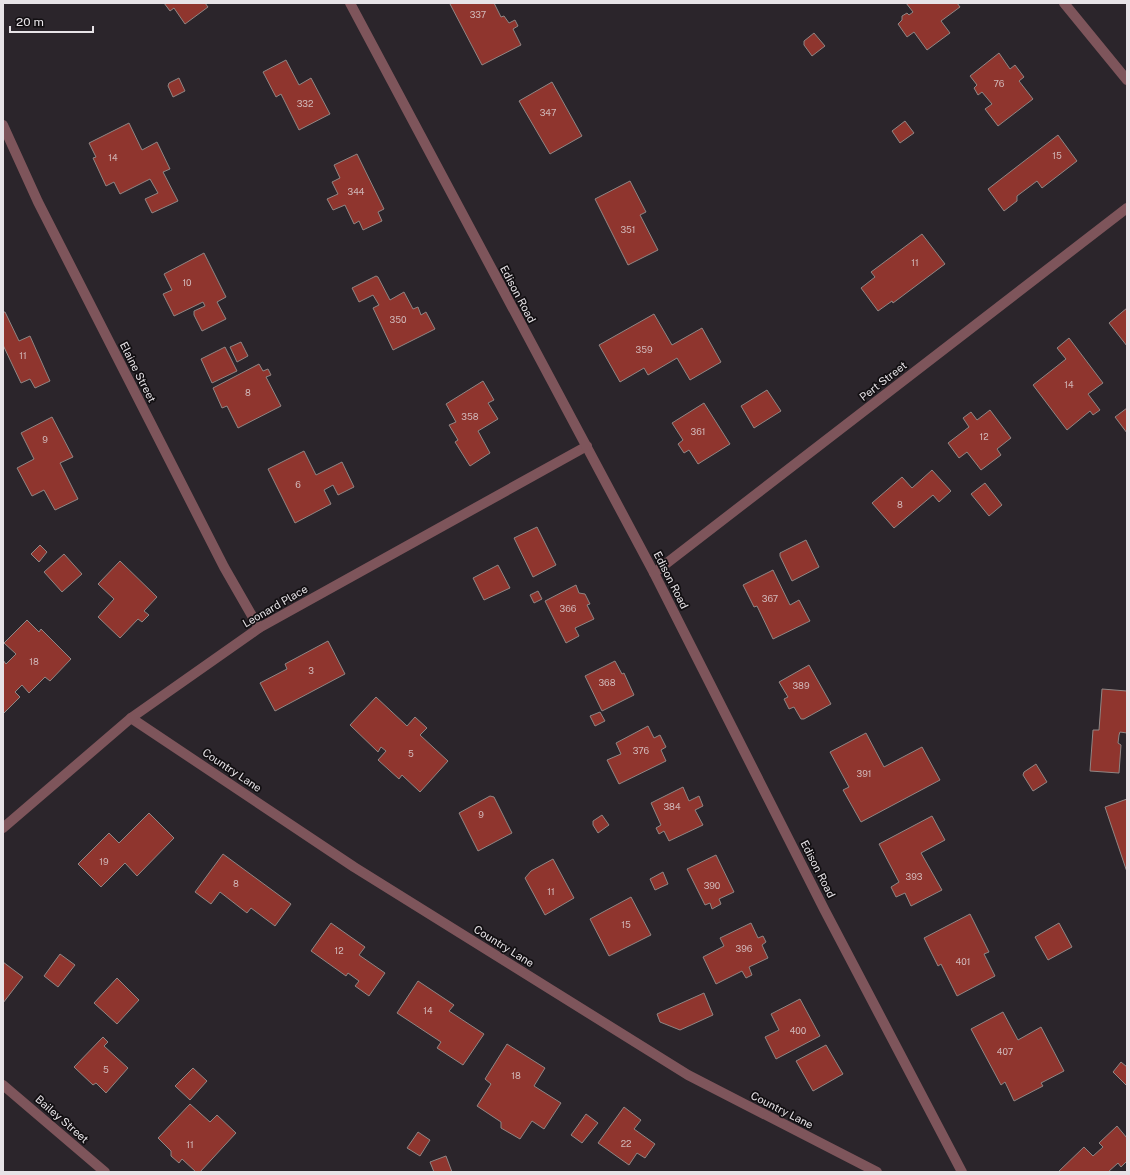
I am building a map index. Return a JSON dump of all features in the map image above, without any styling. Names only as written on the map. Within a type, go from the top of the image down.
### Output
[{"type":"street","name":"Edison Road","points":[[350,3],[470,231],[654,573],[824,909],[962,1172]]},
{"type":"street","points":[[1064,3],[1127,80]]},
{"type":"street","name":"Elaine Street","points":[[3,125],[38,202],[224,567],[259,628]]},
{"type":"street","name":"Pert Street","points":[[654,573],[1127,208]]},
{"type":"street","name":"Leonard Place","points":[[3,828],[132,718],[259,628],[587,446]]},
{"type":"street","name":"Country Lane","points":[[132,718],[354,866],[688,1075],[877,1172]]},
{"type":"street","name":"Bailey Street","points":[[3,1085],[105,1172]]},
{"type":"building","points":[[164,3],[205,3],[208,7],[185,24],[174,8],[170,11]]},
{"type":"building","points":[[494,3],[501,17],[504,16],[509,23],[515,20],[518,26],[513,29],[521,45],[482,65],[450,4]]},
{"type":"building","points":[[906,3],[957,3],[960,7],[941,21],[950,33],[927,50],[914,32],[907,37],[898,24],[902,20],[902,16],[907,13],[909,15],[913,12]]},
{"type":"building","points":[[814,33],[825,46],[812,56],[804,45],[804,41]]},
{"type":"building","points":[[999,53],[1010,69],[1015,65],[1024,77],[1019,81],[1033,99],[998,126],[985,109],[992,104],[982,92],[978,95],[974,88],[977,85],[970,76]]},
{"type":"building","points":[[286,60],[299,85],[311,78],[330,114],[299,130],[281,94],[276,97],[263,72]]},
{"type":"building","points":[[179,78],[185,91],[173,97],[168,86],[169,83]]},
{"type":"building","points":[[552,82],[582,136],[550,154],[519,101]]},
{"type":"building","points":[[905,121],[914,133],[900,143],[892,131]]},
{"type":"building","points":[[129,123],[142,150],[157,142],[170,169],[163,172],[178,201],[152,213],[145,199],[158,193],[150,179],[120,194],[114,182],[106,186],[93,158],[96,157],[89,143]]},
{"type":"building","points":[[1058,135],[1077,161],[1042,188],[1037,181],[1017,196],[1017,201],[1004,211],[988,189]]},
{"type":"building","points":[[357,154],[384,209],[378,212],[382,221],[363,230],[359,221],[354,224],[345,205],[333,210],[327,199],[338,194],[332,182],[340,178],[334,165]]},
{"type":"building","points":[[630,181],[646,212],[640,215],[658,250],[628,265],[595,199]]},
{"type":"building","points":[[922,234],[945,264],[893,303],[892,301],[878,311],[861,288],[875,277],[871,272]]},
{"type":"building","points":[[204,253],[226,297],[217,302],[226,319],[202,331],[194,315],[194,311],[205,306],[203,302],[174,316],[163,294],[172,290],[164,274]]},
{"type":"building","points":[[376,276],[378,277],[390,300],[404,292],[413,309],[418,307],[421,315],[426,312],[435,329],[393,350],[373,308],[379,305],[373,295],[359,302],[352,288]]},
{"type":"building","points":[[1127,308],[1127,346],[1109,323]]},
{"type":"building","points":[[3,312],[5,312],[19,341],[30,336],[50,381],[35,388],[30,379],[21,383],[3,345]]},
{"type":"building","points":[[654,314],[672,345],[702,328],[721,362],[690,380],[677,358],[648,375],[644,368],[620,382],[599,345]]},
{"type":"building","points":[[1069,338],[1103,383],[1088,394],[1100,410],[1093,415],[1090,411],[1067,430],[1033,385],[1066,359],[1057,348]]},
{"type":"building","points":[[241,342],[248,356],[237,362],[230,347]]},
{"type":"building","points":[[225,347],[237,371],[212,383],[201,359]]},
{"type":"building","points":[[259,364],[263,371],[268,369],[271,375],[266,377],[281,406],[238,428],[227,406],[222,408],[213,388]]},
{"type":"building","points":[[483,381],[494,400],[488,403],[498,419],[478,431],[490,453],[470,466],[455,442],[458,440],[449,425],[456,422],[446,404]]},
{"type":"building","points":[[767,390],[781,411],[754,428],[741,406]]},
{"type":"building","points":[[704,403],[730,444],[698,464],[689,450],[684,453],[678,444],[683,440],[672,423]]},
{"type":"building","points":[[1127,408],[1127,433],[1115,417]]},
{"type":"building","points":[[990,410],[1011,438],[997,449],[1001,455],[981,470],[967,452],[959,458],[948,443],[969,427],[963,418],[971,412],[977,420]]},
{"type":"building","points":[[52,417],[73,457],[60,463],[78,499],[55,510],[44,490],[32,496],[17,468],[34,459],[21,433]]},
{"type":"building","points":[[304,451],[316,475],[342,462],[354,487],[338,495],[333,485],[324,490],[331,504],[295,523],[268,469]]},
{"type":"building","points":[[932,470],[951,491],[939,502],[933,495],[894,528],[872,503],[902,477],[912,488]]},
{"type":"building","points":[[985,483],[1002,505],[989,516],[971,494]]},
{"type":"building","points":[[537,527],[556,565],[533,577],[514,538]]},
{"type":"building","points":[[806,540],[819,567],[792,581],[780,553]]},
{"type":"building","points":[[40,545],[47,552],[39,562],[31,554]]},
{"type":"building","points":[[64,554],[82,574],[62,592],[44,572]]},
{"type":"building","points":[[120,561],[157,597],[144,611],[149,615],[142,622],[138,619],[120,638],[98,617],[114,599],[98,584]]},
{"type":"building","points":[[498,565],[510,588],[484,600],[473,578]]},
{"type":"building","points":[[773,570],[790,605],[799,600],[810,621],[773,639],[757,606],[754,607],[743,585]]},
{"type":"building","points":[[576,585],[579,593],[585,594],[590,604],[587,605],[594,619],[575,628],[579,636],[566,643],[545,601]]},
{"type":"building","points":[[538,591],[542,599],[534,603],[530,595]]},
{"type":"building","points":[[27,620],[39,632],[41,629],[71,659],[50,681],[45,677],[29,693],[22,685],[15,692],[20,697],[3,714],[3,660],[6,664],[16,654],[4,643]]},
{"type":"building","points":[[328,641],[345,674],[275,711],[260,683],[287,669],[285,664]]},
{"type":"building","points":[[615,661],[622,674],[624,673],[634,695],[602,711],[585,676]]},
{"type":"building","points":[[809,665],[831,704],[804,719],[801,719],[794,707],[789,709],[784,699],[788,697],[779,682]]},
{"type":"building","points":[[1102,689],[1127,691],[1127,733],[1120,732],[1119,735],[1118,743],[1121,745],[1119,773],[1090,771],[1093,730],[1099,730]]},
{"type":"building","points":[[376,697],[407,726],[415,717],[427,728],[420,735],[448,761],[420,792],[402,775],[399,779],[378,760],[386,751],[381,747],[378,752],[350,725]]},
{"type":"building","points":[[600,712],[605,721],[595,726],[590,716]]},
{"type":"building","points":[[648,726],[654,738],[660,735],[666,747],[661,750],[666,761],[619,784],[607,760],[621,754],[616,743]]},
{"type":"building","points":[[866,733],[884,767],[922,747],[940,780],[861,822],[843,790],[849,787],[830,752]]},
{"type":"building","points":[[1036,764],[1047,782],[1033,791],[1023,775],[1024,772]]},
{"type":"building","points":[[683,787],[689,801],[699,796],[703,806],[695,810],[703,825],[669,841],[664,831],[659,834],[656,828],[661,825],[651,803]]},
{"type":"building","points":[[490,796],[494,797],[512,833],[478,851],[459,813]]},
{"type":"building","points":[[1127,799],[1127,872],[1105,807]]},
{"type":"building","points":[[149,813],[174,838],[137,876],[125,863],[101,887],[78,864],[109,833],[119,843]]},
{"type":"building","points":[[602,815],[609,825],[598,833],[593,825],[593,821]]},
{"type":"building","points":[[932,816],[945,840],[921,853],[942,890],[911,906],[905,893],[896,897],[891,887],[899,882],[879,844]]},
{"type":"building","points":[[223,854],[291,904],[275,926],[251,908],[247,913],[220,892],[211,904],[195,892]]},
{"type":"building","points":[[716,855],[734,892],[719,899],[721,904],[712,909],[710,903],[705,905],[687,869]]},
{"type":"building","points":[[553,859],[574,898],[545,915],[525,878],[531,871]]},
{"type":"building","points":[[663,872],[668,884],[655,890],[650,879]]},
{"type":"building","points":[[631,897],[651,935],[609,956],[590,919]]},
{"type":"building","points":[[970,914],[989,952],[984,954],[995,976],[957,996],[941,964],[938,966],[924,938]]},
{"type":"building","points":[[331,923],[365,947],[359,955],[385,973],[369,996],[355,986],[359,981],[348,973],[346,976],[311,951]]},
{"type":"building","points":[[751,923],[758,938],[763,936],[766,942],[762,945],[768,958],[749,967],[752,975],[746,978],[742,971],[716,984],[703,957],[724,946],[720,938]]},
{"type":"building","points":[[1059,923],[1072,947],[1048,960],[1035,937]]},
{"type":"building","points":[[60,954],[75,965],[58,987],[44,976]]},
{"type":"building","points":[[3,962],[23,977],[3,1003]]},
{"type":"building","points":[[117,978],[139,1000],[117,1024],[94,1003]]},
{"type":"building","points":[[418,981],[454,1005],[449,1011],[484,1034],[463,1065],[437,1048],[441,1042],[397,1013]]},
{"type":"building","points":[[704,993],[713,1015],[680,1030],[660,1022],[657,1014]]},
{"type":"building","points":[[800,999],[820,1036],[776,1059],[765,1037],[779,1030],[771,1014]]},
{"type":"building","points":[[1003,1012],[1018,1040],[1041,1027],[1064,1071],[1041,1083],[1043,1086],[1014,1101],[1005,1082],[1001,1085],[971,1029]]},
{"type":"building","points":[[103,1037],[108,1042],[104,1046],[128,1068],[106,1093],[96,1083],[93,1085],[74,1067]]},
{"type":"building","points":[[507,1044],[545,1068],[534,1086],[561,1103],[544,1129],[532,1121],[520,1139],[501,1128],[501,1122],[477,1106],[491,1084],[485,1079]]},
{"type":"building","points":[[826,1045],[843,1074],[813,1091],[796,1061]]},
{"type":"building","points":[[1121,1062],[1127,1067],[1126,1085],[1113,1072]]},
{"type":"building","points":[[193,1068],[207,1081],[190,1100],[175,1086]]},
{"type":"building","points":[[190,1104],[210,1122],[217,1115],[236,1133],[200,1172],[196,1172],[182,1159],[179,1163],[171,1156],[171,1151],[158,1138]]},
{"type":"building","points":[[624,1107],[641,1120],[634,1129],[655,1144],[645,1158],[637,1153],[629,1165],[598,1143]]},
{"type":"building","points":[[586,1114],[598,1123],[582,1143],[571,1135]]},
{"type":"building","points":[[1117,1126],[1127,1138],[1127,1161],[1121,1167],[1118,1163],[1108,1172],[1058,1172],[1084,1147],[1093,1156],[1103,1147],[1099,1143]]},
{"type":"building","points":[[418,1132],[430,1140],[420,1156],[407,1148]]},
{"type":"building","points":[[446,1156],[452,1172],[434,1172],[430,1162]]}]
